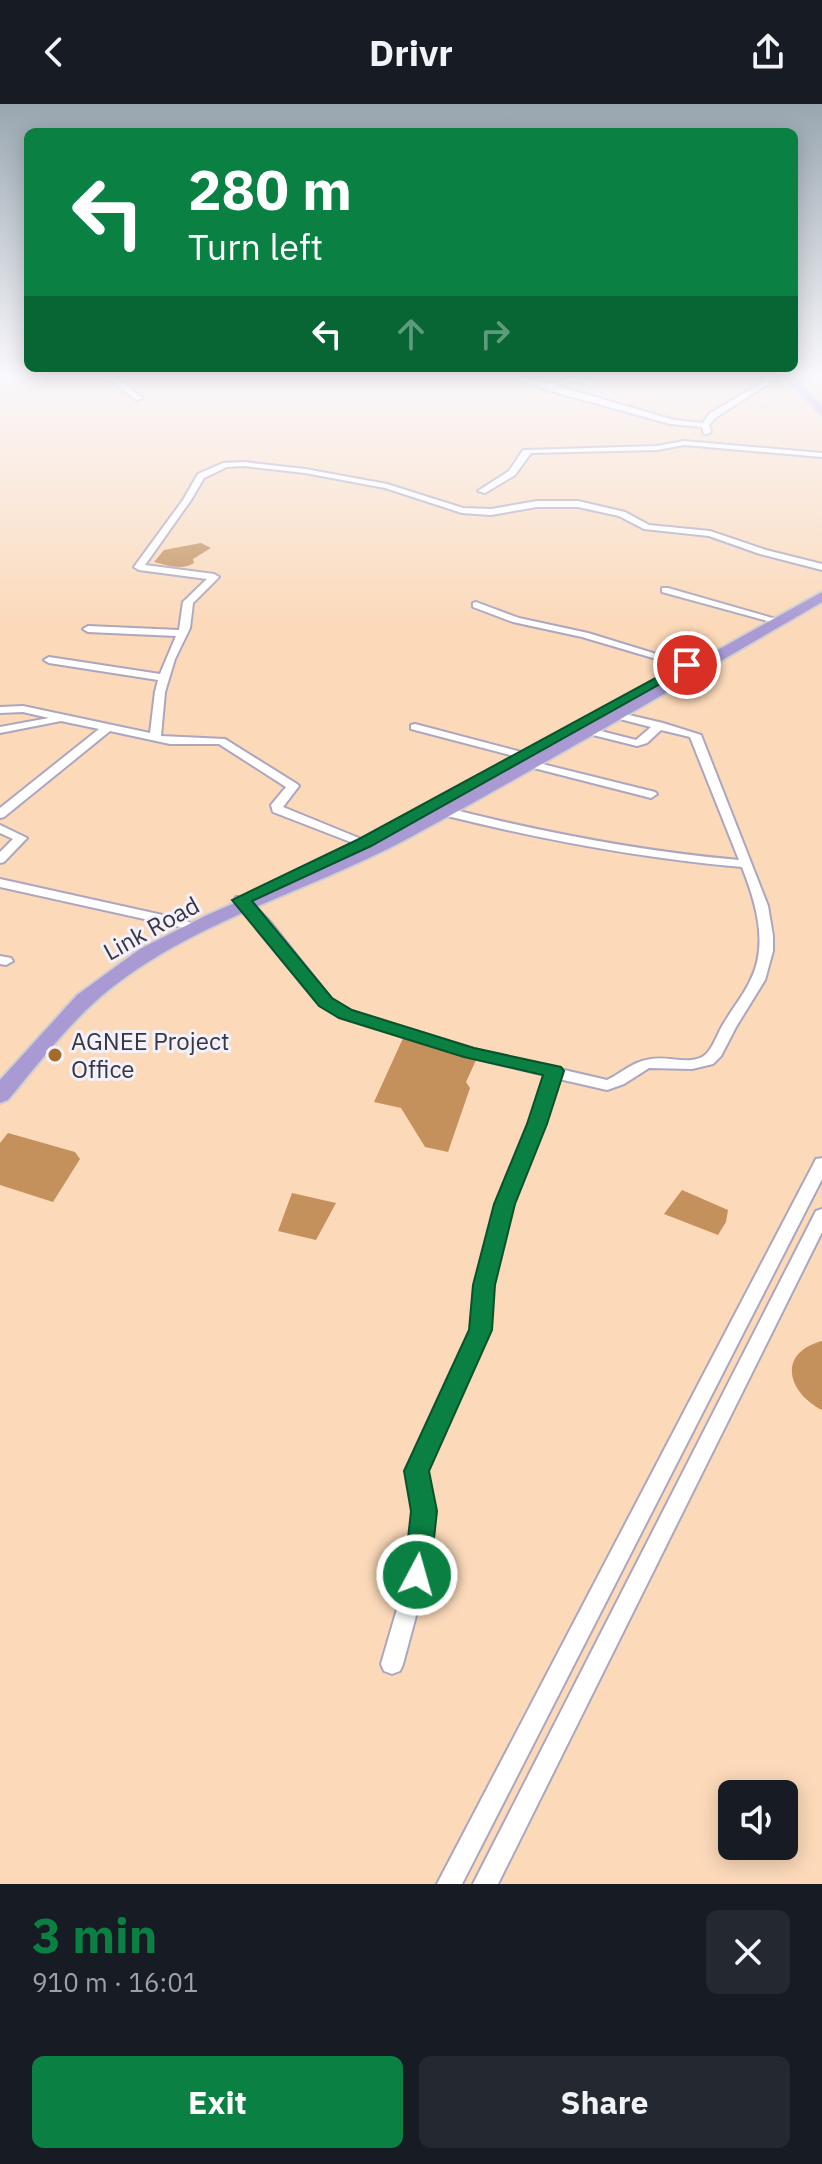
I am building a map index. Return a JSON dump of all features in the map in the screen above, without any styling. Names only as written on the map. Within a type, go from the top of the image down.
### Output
[{"type":"highway","name":"Link Road","points":[[0,1095],[80,1005],[117,973],[244,903],[589,731],[822,588]]},
{"type":"highway","name":"Link Road","points":[[0,1074],[72,996],[106,969],[185,924],[376,848],[687,665],[822,596]]},
{"type":"street","points":[[482,491],[512,473],[521,459]]},
{"type":"street","points":[[155,738],[164,678],[183,633],[188,602],[214,575],[139,567],[154,542],[194,492],[201,476],[231,464],[305,471],[387,486],[462,510],[491,512],[537,504],[578,504],[622,514],[647,527],[710,534],[822,567]]},
{"type":"street","points":[[665,590],[773,620]]},
{"type":"street","points":[[476,605],[516,620],[584,635],[687,665]]},
{"type":"street","points":[[88,629],[183,633]]},
{"type":"street","points":[[49,660],[164,678]]},
{"type":"street","points":[[0,710],[23,709],[177,742],[212,740],[228,743],[293,786],[277,809],[365,843]]},
{"type":"street","points":[[244,903],[326,1002],[346,1014],[471,1053],[607,1085],[634,1067],[651,1063],[695,1064],[708,1061],[714,1056],[722,1033],[760,977],[766,950],[763,913],[698,739],[692,733],[616,715]]},
{"type":"street","points":[[0,730],[68,719]]},
{"type":"street","points":[[589,731],[637,743],[659,725]]},
{"type":"street","points":[[0,814],[108,727]]},
{"type":"street","points":[[415,727],[651,794]]},
{"type":"street","points":[[443,811],[523,831],[640,854],[747,864]]},
{"type":"street","points":[[0,829],[21,838],[0,859]]},
{"type":"street","points":[[0,883],[185,924]]},
{"type":"street","points":[[392,1664],[417,1575],[424,1511],[417,1471],[481,1330],[484,1285],[505,1204],[554,1071]]},
{"type":"street","points":[[449,1884],[816,1191],[822,1163]]},
{"type":"street","points":[[485,1884],[822,1215]]},
{"type":"shaded area","points":[[0,459],[822,459],[822,1884],[0,1884]]},
{"type":"shaded area","points":[[201,543],[211,548],[185,567],[154,562],[164,550]]},
{"type":"shaded area","points":[[404,1036],[477,1058],[466,1082],[470,1088],[448,1152],[425,1147],[401,1108],[374,1102]]},
{"type":"shaded area","points":[[8,1133],[75,1152],[80,1159],[53,1202],[0,1185],[0,1143]]},
{"type":"shaded area","points":[[682,1190],[728,1210],[726,1222],[718,1235],[664,1214]]},
{"type":"shaded area","points":[[292,1193],[336,1203],[316,1240],[278,1231]]},
{"type":"shaded area","points":[[822,1341],[822,1410],[801,1393],[792,1373],[798,1354]]},
{"type":"place","name":"AGNEE Project Office","points":[[55,1055]]},
{"type":"route","points":[[417,1575],[424,1511],[417,1471],[481,1330],[484,1285],[505,1204],[525,1157],[554,1071],[471,1053],[346,1014],[326,1002],[266,926],[241,900],[365,843],[687,665]]}]
